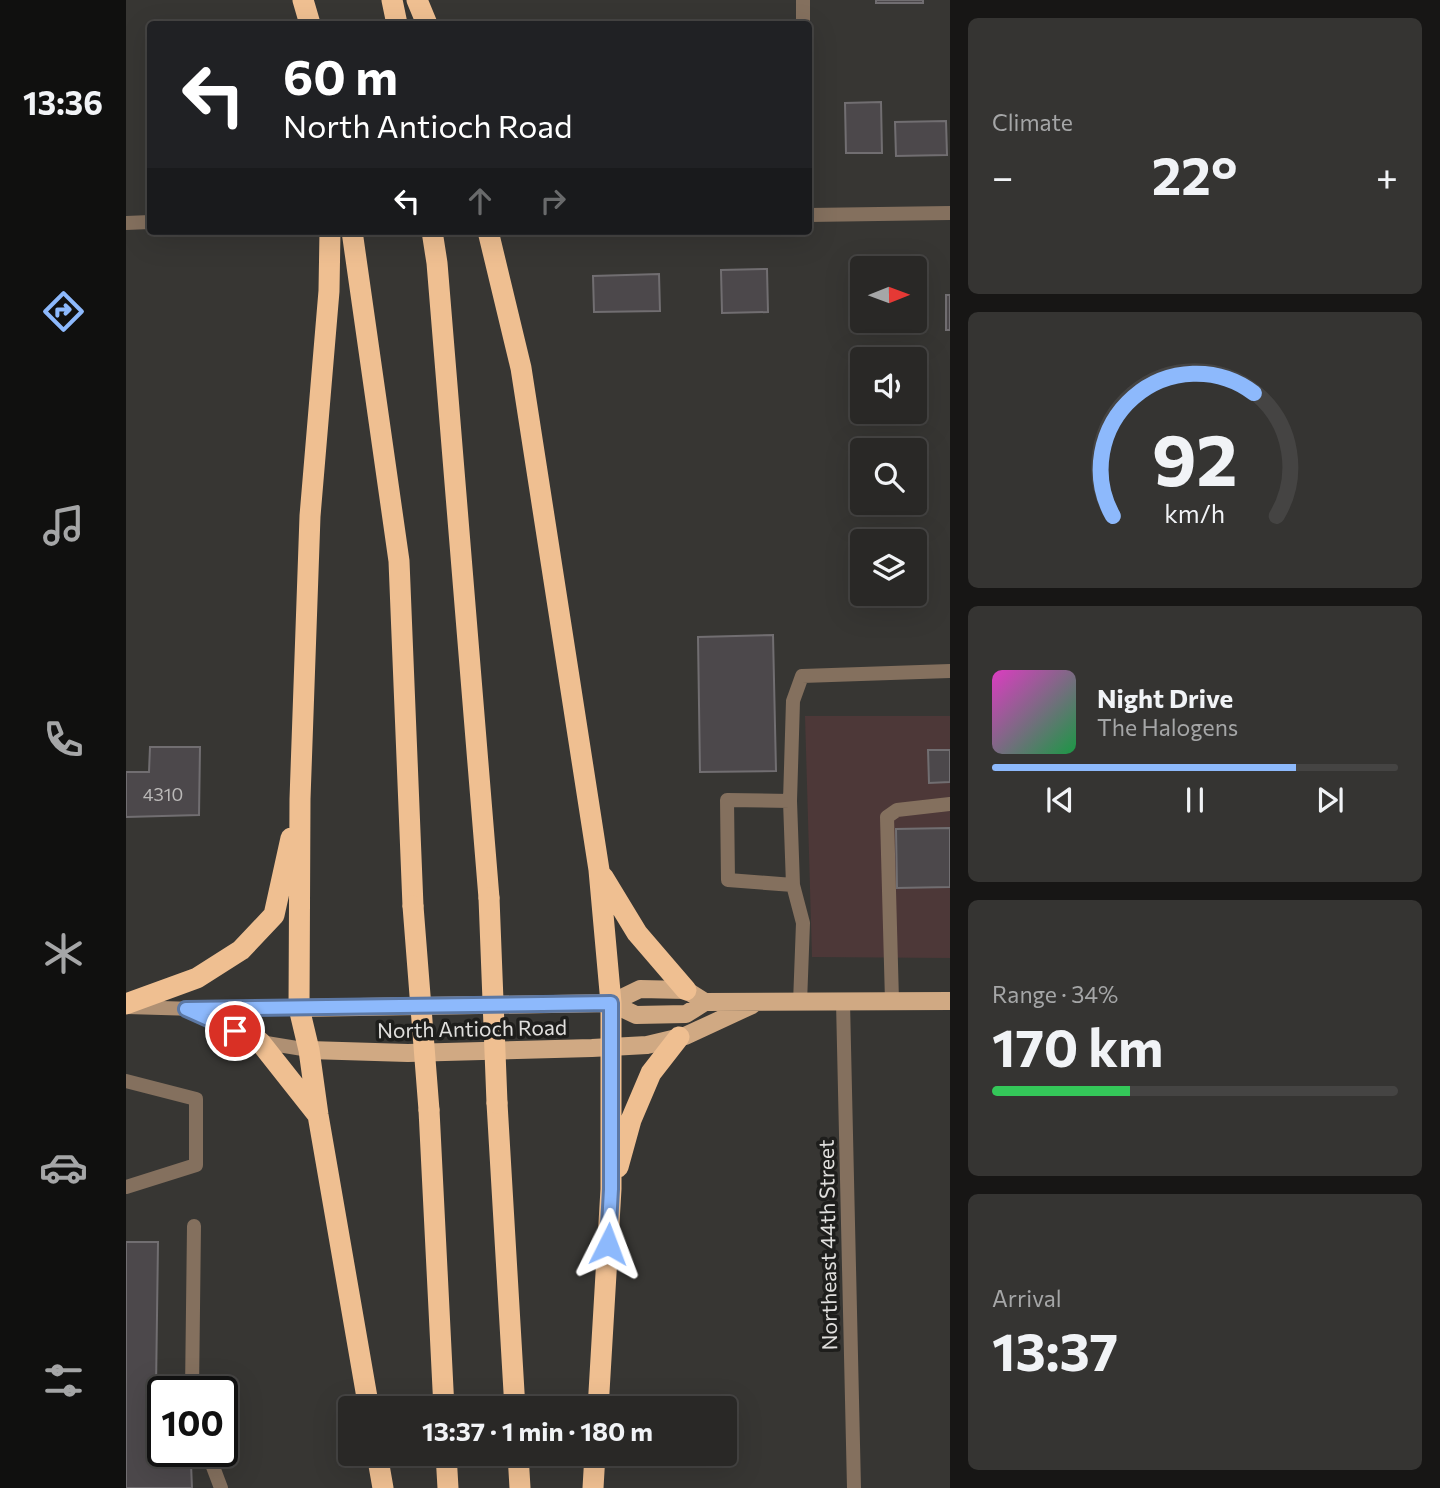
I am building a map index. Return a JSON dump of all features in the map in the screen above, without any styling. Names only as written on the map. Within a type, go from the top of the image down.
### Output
[{"type":"highway","points":[[303,0],[309,21]]},
{"type":"highway","points":[[392,0],[396,21]]},
{"type":"highway","points":[[417,0],[426,21]]},
{"type":"highway","points":[[330,235],[328,304],[310,516],[300,799],[299,1008],[309,1050],[367,1396]]},
{"type":"highway","points":[[353,235],[399,561],[413,906],[429,1111],[443,1396]]},
{"type":"highway","points":[[433,235],[489,898],[497,1103],[514,1396]]},
{"type":"highway","points":[[489,235],[521,368],[599,870],[611,1003],[611,1189],[599,1396]]},
{"type":"highway","points":[[126,1005],[197,978],[241,950],[274,915],[300,799]]},
{"type":"highway","points":[[599,870],[637,933],[686,990]]},
{"type":"highway","points":[[611,1189],[631,1120],[651,1073],[679,1037]]},
{"type":"highway","points":[[260,1042],[318,1115]]},
{"type":"highway","points":[[379,1466],[383,1488]]},
{"type":"highway","points":[[447,1466],[448,1488]]},
{"type":"highway","points":[[519,1466],[520,1488]]},
{"type":"highway","points":[[593,1488],[594,1466]]},
{"type":"main road","name":"North Antioch Road","points":[[126,1005],[186,1009],[611,1003],[640,989],[686,990]]},
{"type":"main road","points":[[686,990],[705,1002]]},
{"type":"main road","name":"North Antioch Road","points":[[611,1003],[636,1015],[687,1014],[705,1002],[950,1001]]},
{"type":"main road","name":"North Antioch Road","points":[[186,1009],[260,1042],[309,1050],[408,1053],[647,1045],[679,1037],[758,1002]]},
{"type":"street","points":[[803,0],[803,21]]},
{"type":"street","points":[[812,215],[950,213]]},
{"type":"street","points":[[126,223],[147,222]]},
{"type":"street","points":[[800,1003],[803,923],[793,886],[790,801],[793,701],[802,676],[950,671]]},
{"type":"street","points":[[790,801],[727,800],[728,880],[793,886]]},
{"type":"street","points":[[892,1001],[887,817],[897,810],[950,804]]},
{"type":"street","name":"Northeast 44th Street","points":[[843,1002],[853,1488]]},
{"type":"street","points":[[126,1080],[196,1099],[191,1131],[196,1165],[126,1186]]},
{"type":"street","points":[[192,1376],[194,1226]]},
{"type":"street","points":[[213,1467],[221,1488]]},
{"type":"shaded area","points":[[805,716],[950,716],[950,958],[812,957]]},
{"type":"building","points":[[876,0],[923,0],[923,3],[876,3]]},
{"type":"building","points":[[881,102],[882,153],[846,153],[845,103]]},
{"type":"building","points":[[946,121],[947,155],[896,156],[895,122]]},
{"type":"building","points":[[767,269],[768,312],[722,313],[721,270]]},
{"type":"building","points":[[659,274],[660,311],[594,312],[593,276]]},
{"type":"building","points":[[946,295],[950,295],[950,330],[946,330]]},
{"type":"building","points":[[773,635],[776,771],[700,772],[698,637]]},
{"type":"building","points":[[150,747],[200,747],[199,815],[126,817],[126,772],[149,772]]},
{"type":"building","points":[[928,750],[950,750],[950,782],[929,783]]},
{"type":"building","points":[[950,828],[950,887],[897,888],[896,829]]},
{"type":"building","points":[[126,1242],[158,1242],[156,1376],[147,1376],[147,1467],[191,1467],[192,1488],[126,1488]]},
{"type":"route","points":[[235,1031],[186,1009],[611,1003],[611,1189],[608,1244]]}]
